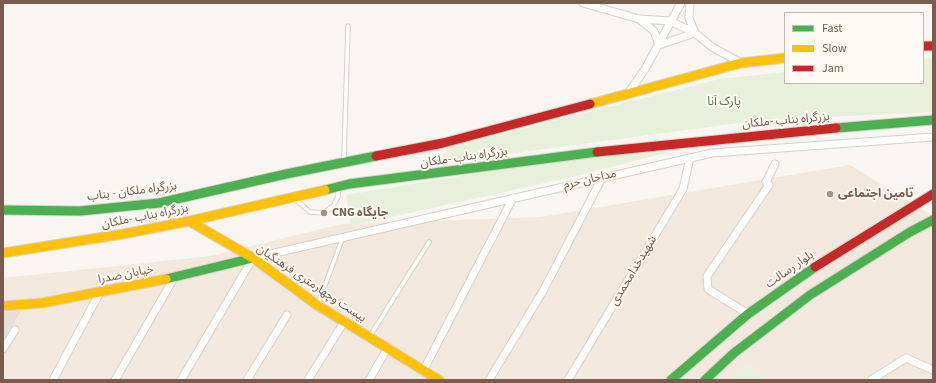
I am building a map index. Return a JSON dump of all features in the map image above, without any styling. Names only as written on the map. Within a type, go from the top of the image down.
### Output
[{"type":"main road","name":"بزرگراه بناب -ملکان","points":[[286,174],[442,143],[742,63],[784,58]]},
{"type":"main road","name":"بزرگراه بناب -ملکان","points":[[3,253],[123,234],[338,187],[587,153],[714,139],[933,120]]},
{"type":"main road","name":"بزرگراه ملکان - بناب","points":[[3,210],[80,211],[159,203],[286,174]]},
{"type":"main road","name":"بلوار رسالت","points":[[671,380],[748,314],[819,264],[933,194]]},
{"type":"main road","name":"بیست وچهارمتری فرهنگیان","points":[[189,220],[253,258],[317,306],[439,380]]},
{"type":"main road","points":[[705,380],[734,353],[810,296],[910,232],[933,220]]},
{"type":"main road","name":"خیابان صدرا","points":[[3,306],[42,303],[174,278],[253,258]]},
{"type":"street","points":[[583,3],[640,19],[670,21],[695,33],[712,47],[742,63]]},
{"type":"street","points":[[629,92],[659,45],[670,21],[681,3]]},
{"type":"street","points":[[690,3],[689,18],[695,33]]},
{"type":"street","points":[[640,19],[654,31],[659,45]]},
{"type":"street","points":[[659,45],[695,33]]},
{"type":"street","name":"مداحان حرم","points":[[253,258],[712,153],[933,137]]},
{"type":"street","name":"شهیدخدامحمدی","points":[[568,380],[683,189],[690,158]]},
{"type":"street","points":[[748,314],[708,289],[706,284],[707,276],[769,185],[766,182],[775,164]]},
{"type":"street","points":[[489,380],[543,291],[602,178]]},
{"type":"street","points":[[423,371],[513,198]]},
{"type":"street","points":[[182,380],[253,258]]},
{"type":"street","points":[[115,380],[174,278]]},
{"type":"street","points":[[53,380],[100,292]]},
{"type":"street","points":[[247,380],[287,315]]},
{"type":"street","points":[[308,380],[344,322]]},
{"type":"street","points":[[3,349],[15,330]]},
{"type":"street","points":[[369,380],[387,349]]},
{"type":"street","points":[[871,380],[906,358],[933,370]]},
{"type":"lane","points":[[344,162],[348,26]]},
{"type":"lane","points":[[294,197],[310,212],[324,213],[333,206],[338,197],[338,187]]},
{"type":"lane","points":[[317,306],[344,237]]},
{"type":"lane","points":[[369,337],[429,242]]},
{"type":"shaded area","points":[[850,165],[933,216],[933,380],[3,380],[3,278],[211,256],[342,224],[541,217]]},
{"type":"green space","name":"پارک آنا","points":[[933,58],[933,112],[760,120],[485,157],[457,159],[441,156],[451,147],[719,79],[784,72],[784,84],[924,84],[924,59]]},
{"type":"green space","points":[[700,144],[576,176],[351,226],[346,195],[496,170]]},
{"type":"green space","points":[[748,362],[766,380],[730,380]]},
{"type":"building","points":[[21,311],[6,335],[3,340],[3,312]]},
{"type":"traffic: fast","points":[[836,128],[933,120]]},
{"type":"traffic: fast","points":[[325,190],[349,184],[597,152]]},
{"type":"traffic: fast","points":[[3,210],[80,211],[159,203],[286,174],[376,156]]},
{"type":"traffic: fast","points":[[705,380],[734,353],[810,295],[910,232],[933,220]]},
{"type":"traffic: fast","points":[[166,279],[253,258]]},
{"type":"traffic: fast","points":[[671,380],[748,314],[815,267]]},
{"type":"traffic: slow","points":[[590,104],[741,63],[784,58]]},
{"type":"traffic: slow","points":[[3,253],[123,234],[189,221],[325,190]]},
{"type":"traffic: slow","points":[[189,221],[253,258],[317,305],[439,380]]},
{"type":"traffic: slow","points":[[3,306],[42,303],[166,279]]},
{"type":"traffic: jam","points":[[924,46],[933,46]]},
{"type":"traffic: jam","points":[[376,156],[443,143],[590,104]]},
{"type":"traffic: jam","points":[[597,152],[836,128]]},
{"type":"traffic: jam","points":[[815,267],[933,194]]},
{"type":"place","name":"تامین اجتماعی","points":[[830,194]]},
{"type":"place","name":"CNG جایگاه","points":[[324,213]]}]
